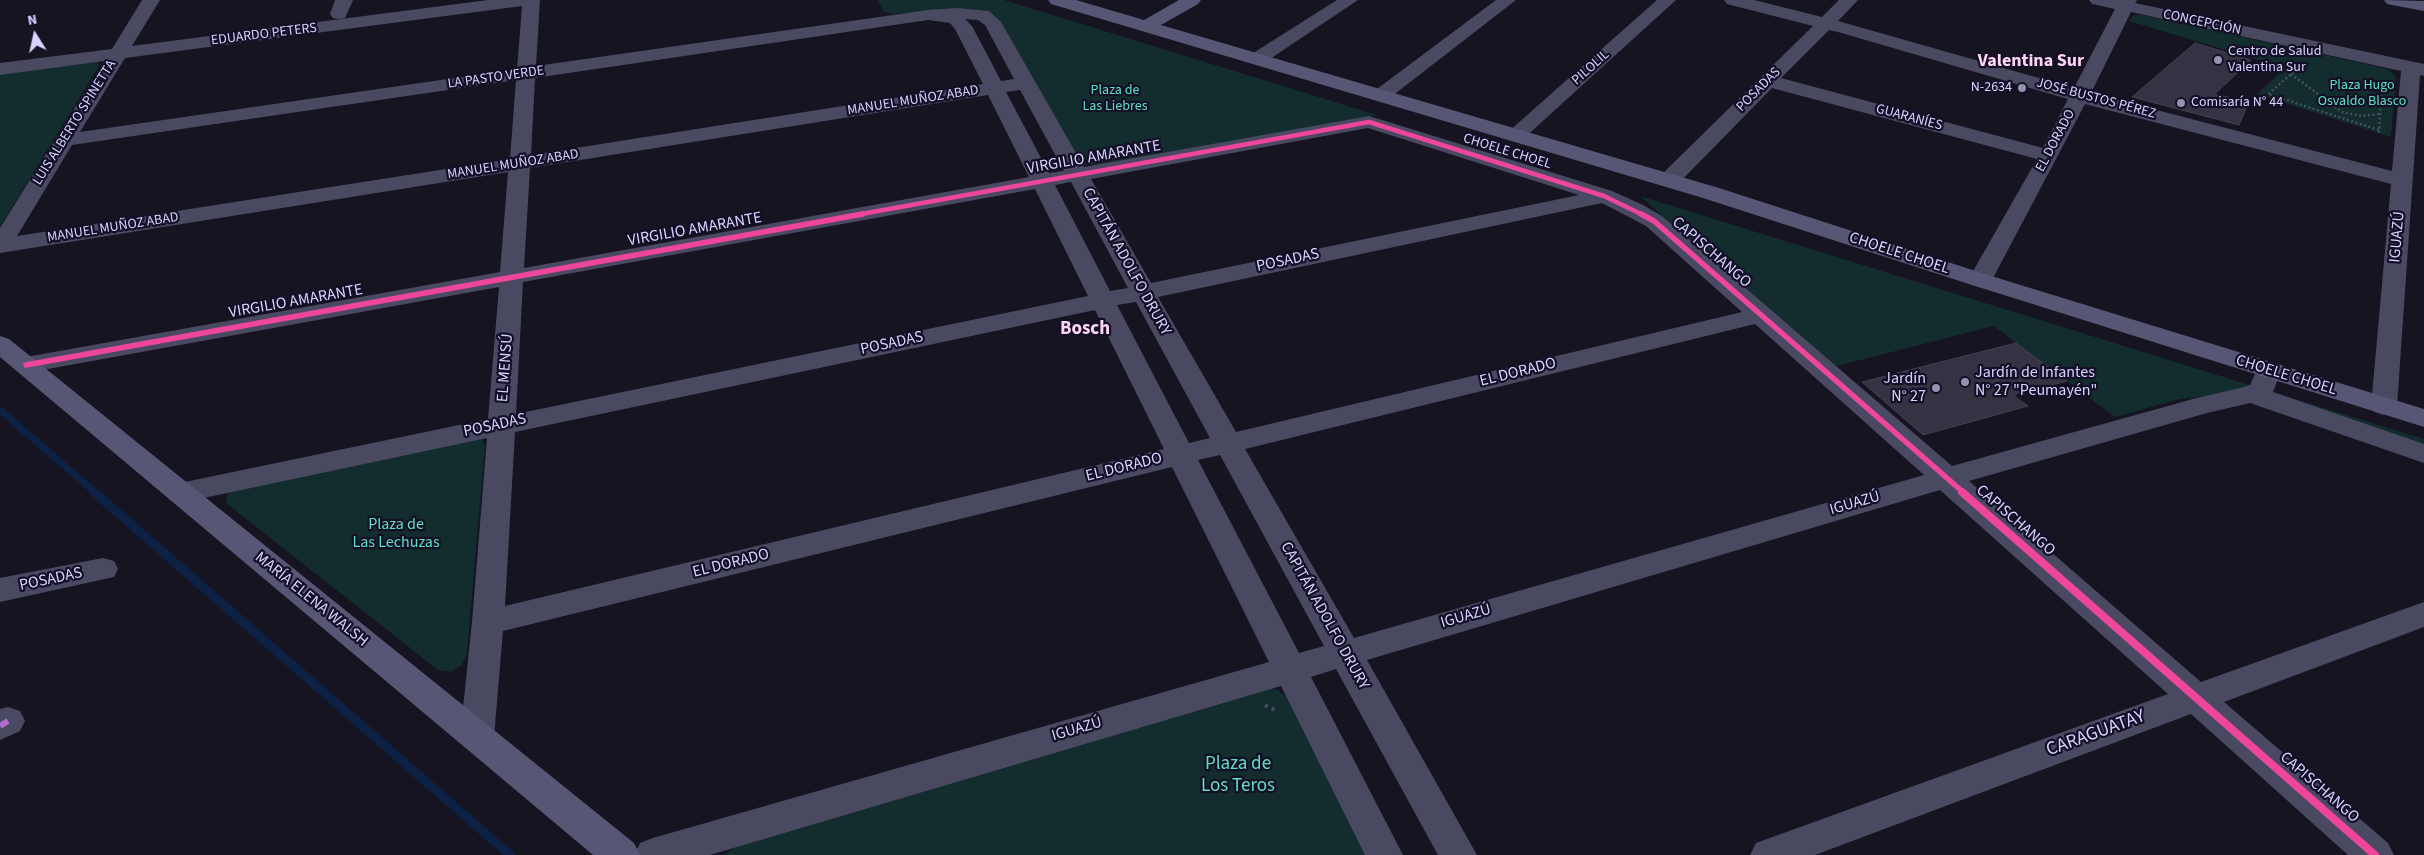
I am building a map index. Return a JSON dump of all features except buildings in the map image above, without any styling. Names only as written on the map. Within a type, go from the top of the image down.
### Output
[{"type":"street","name":"LUIS ALBERTO SPINETTA","points":[[0,246],[151,0]]},
{"type":"street","name":"EDUARDO PETERS","points":[[0,69],[341,7],[448,0]]},
{"type":"street","name":"EDUARDO PETERS","points":[[0,58],[122,48],[530,0]]},
{"type":"street","name":"EL MENSÚ","points":[[477,737],[488,622],[530,0]]},
{"type":"street","name":"CHOELE CHOEL","points":[[1057,0],[1669,180],[1980,280],[2260,382],[2424,454]]},
{"type":"street","points":[[1146,26],[1192,0]]},
{"type":"street","points":[[1257,59],[1349,0]]},
{"type":"street","points":[[1380,96],[1507,0]]},
{"type":"street","name":"PILOLIL","points":[[1515,136],[1667,0]]},
{"type":"street","name":"JOSÉ BUSTOS PÉREZ","points":[[1734,0],[1826,23],[2080,96],[2402,180]]},
{"type":"street","name":"POSADAS","points":[[1669,180],[1849,0]]},
{"type":"street","name":"CONCEPCIÓN","points":[[2098,0],[2127,3],[2417,69]]},
{"type":"street","points":[[2393,0],[2424,6]]},
{"type":"street","name":"EL DORADO","points":[[1980,280],[2049,156],[2127,3]]},
{"type":"street","name":"CAPITÁN ADOLFO DRURY","points":[[928,16],[967,13],[988,18],[1078,175],[1458,855]]},
{"type":"street","name":"LA PASTO VERDE","points":[[64,140],[526,74],[876,15],[928,16]]},
{"type":"street","points":[[928,16],[948,16],[960,22],[1384,855]]},
{"type":"street","name":"IGUAZÚ","points":[[2384,406],[2402,180],[2417,69]]},
{"type":"street","name":"GUARANÍES","points":[[1769,81],[2049,156]]},
{"type":"street","name":"MANUEL MUÑOZ ABAD","points":[[0,246],[1026,83]]},
{"type":"street","name":"CHOELE CHOEL","points":[[1369,122],[1604,196],[1635,210]]},
{"type":"street","name":"VIRGILIO AMARANTE","points":[[26,366],[512,276],[1369,122]]},
{"type":"street","name":"POSADAS","points":[[180,492],[1604,196]]},
{"type":"street","name":"CAPISCHANGO","points":[[1635,210],[1662,228],[2375,855]]},
{"type":"street","name":"EL DORADO","points":[[488,622],[1760,315]]},
{"type":"street","name":"MARÍA ELENA WALSH","points":[[0,344],[621,855]]},
{"type":"street","name":"CHOELE CHOEL","points":[[2260,382],[2384,406],[2424,418]]},
{"type":"street","name":"IGUAZÚ","points":[[653,855],[1289,668],[2203,404],[2260,382]]},
{"type":"street","name":"POSADAS","points":[[0,590],[103,569]]},
{"type":"street","name":"CARAGUATAY","points":[[1769,855],[2424,614]]},
{"type":"path","points":[[2306,61],[2268,94],[2379,130]]},
{"type":"path","points":[[2291,74],[2342,112],[2361,116],[2380,114]]},
{"type":"path","points":[[1262,704],[1279,712]]},
{"type":"green space","name":"Plaza de Las Liebres","points":[[878,0],[1004,0],[1377,115],[1107,164],[1084,165],[1079,162],[985,11],[964,9],[893,14],[884,12]]},
{"type":"green space","name":"Plaza Hugo Osvaldo Blasco","points":[[2134,15],[2143,15],[2388,69],[2396,77],[2391,137],[2257,94],[2285,68],[2129,21]]},
{"type":"green space","points":[[97,61],[99,66],[0,227],[0,72]]},
{"type":"green space","points":[[1640,196],[2424,439],[2424,450],[2226,395],[2180,399],[2115,417],[1994,326],[1833,367]]},
{"type":"green space","name":"Plaza de Las Lechuzas","points":[[481,438],[485,445],[467,653],[462,665],[451,672],[438,670],[226,503],[227,494],[233,489]]},
{"type":"green space","name":"Plaza de Los Teros","points":[[1269,688],[1278,690],[1290,700],[1369,855],[723,855],[736,847]]},
{"type":"waterway","points":[[0,410],[96,493]]},
{"type":"waterway","points":[[94,492],[510,855]]},
{"type":"marked path","points":[[0,726],[8,721]]},
{"type":"cycle path","points":[[26,365],[1369,122],[1604,196],[1654,221],[2375,855]]},
{"type":"place","name":"Centro de Salud Valentina Sur","points":[[2218,60]]},
{"type":"place","name":"N-2634","points":[[2022,88]]},
{"type":"place","name":"Comisaría N° 44","points":[[2181,103]]},
{"type":"place","name":"Jardín de Infantes N° 27 \"Peumayén\"","points":[[1965,382]]},
{"type":"place","name":"Jardín N° 27","points":[[1936,388]]},
{"type":"district","name":"Valentina Sur","points":[[2031,62]]},
{"type":"district","name":"Bosch","points":[[1085,330]]}]
